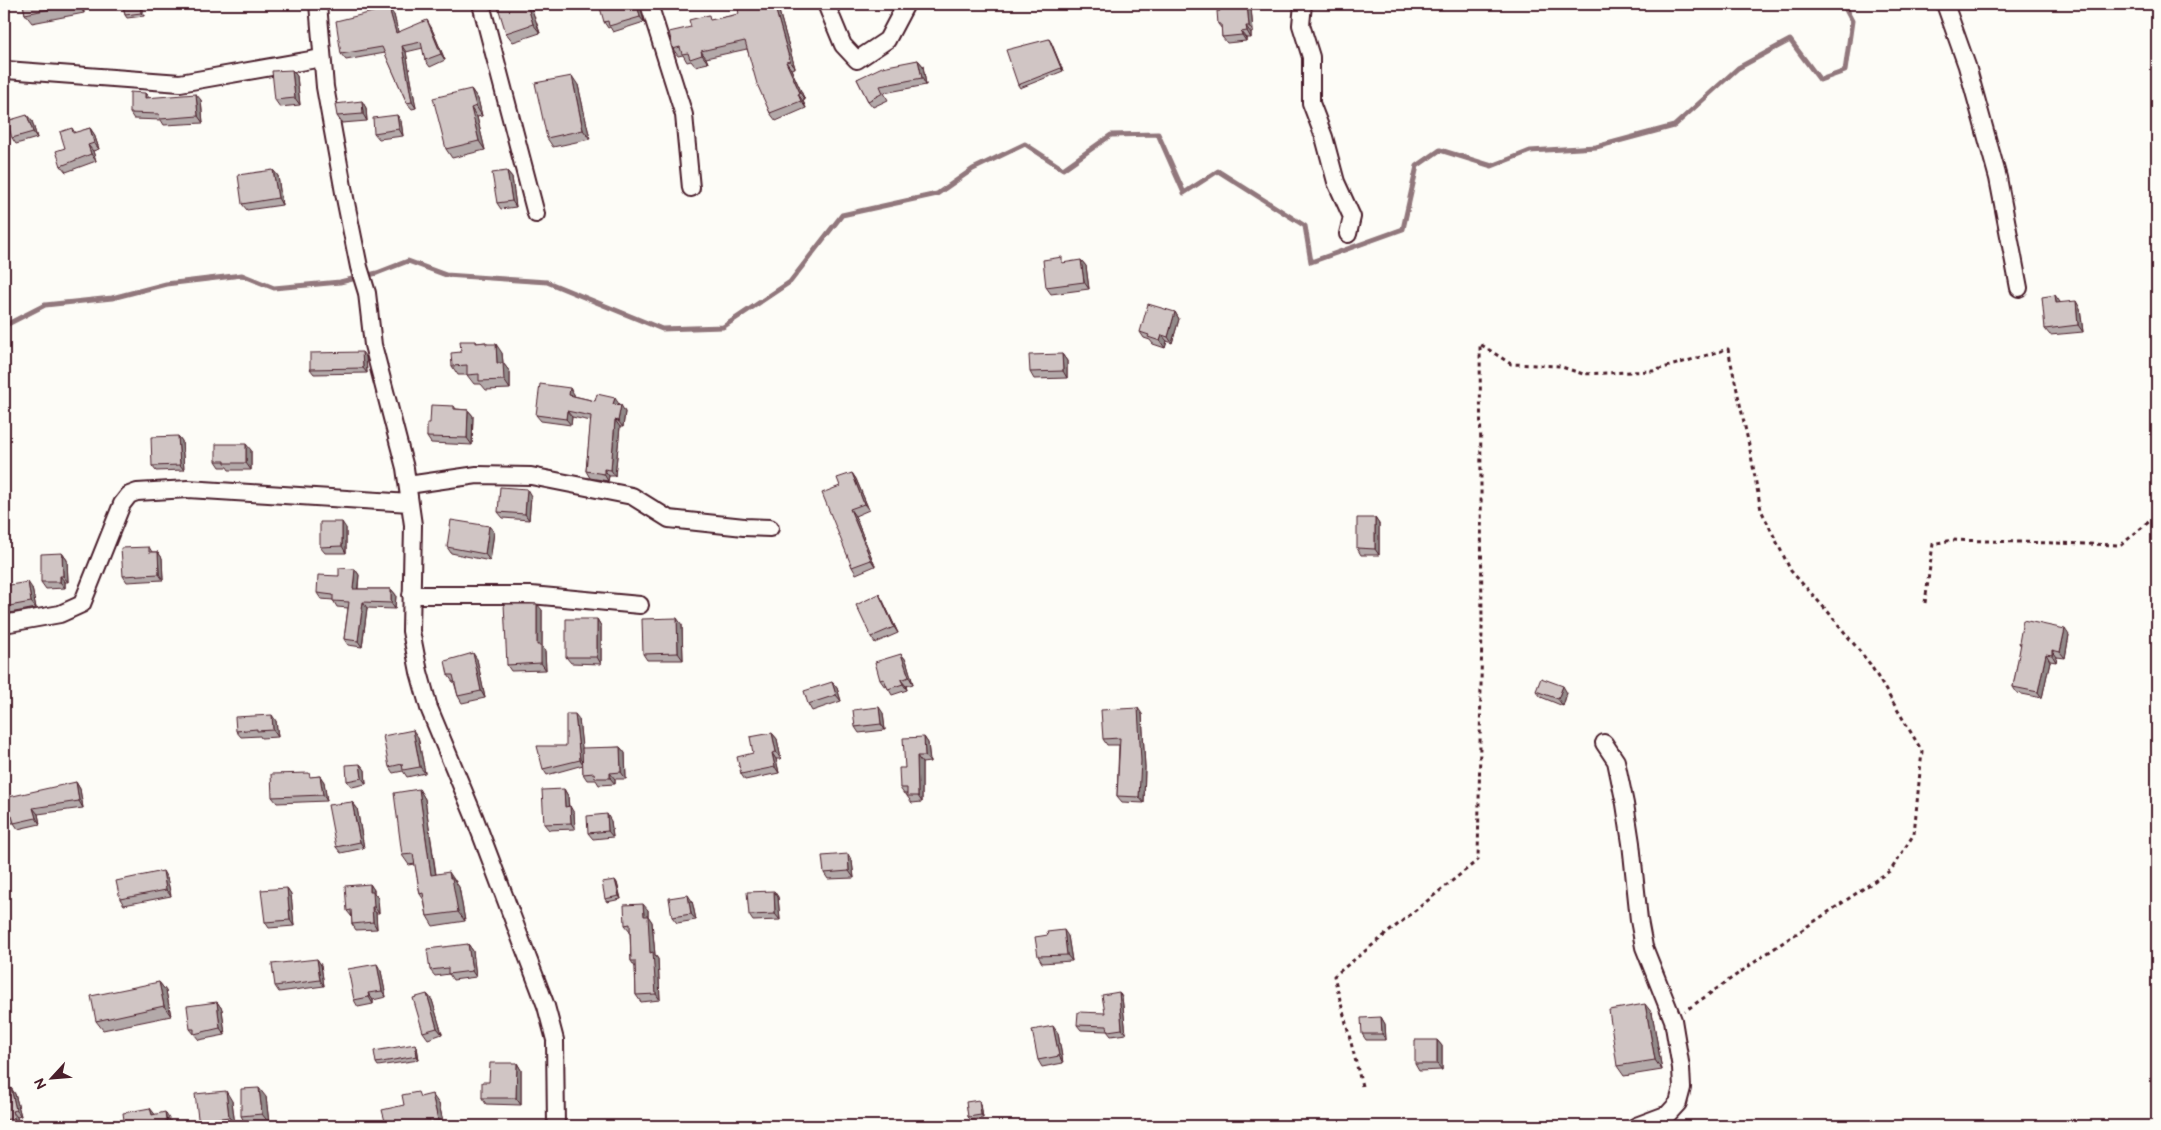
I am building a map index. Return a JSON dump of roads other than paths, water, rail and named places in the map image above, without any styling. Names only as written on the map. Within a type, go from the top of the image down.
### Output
[{"type":"street","points":[[322,4],[322,58],[325,87],[358,267],[367,293],[373,346],[408,485],[413,525],[411,632],[419,672],[429,708],[504,894],[548,1015],[555,1040],[556,1126]]},
{"type":"street","points":[[481,4],[536,214]]},
{"type":"street","points":[[649,4],[684,115],[691,188]]},
{"type":"street","points":[[826,4],[843,44],[857,60],[887,40],[906,4]]},
{"type":"street","points":[[1303,4],[1301,25],[1311,57],[1311,103],[1324,137],[1336,182],[1352,217],[1348,234]]},
{"type":"street","points":[[1945,4],[1967,66],[1998,178],[2019,288]]},
{"type":"street","points":[[6,70],[180,83],[322,58]]},
{"type":"street","points":[[408,485],[477,474],[532,476],[632,496],[669,520],[770,528]]},
{"type":"street","points":[[4,624],[60,614],[82,604],[122,504],[129,495],[137,492],[188,490],[410,503]]},
{"type":"street","points":[[411,595],[531,595],[640,605]]},
{"type":"street","points":[[1604,743],[1616,761],[1625,804],[1644,947],[1673,1020],[1681,1068],[1682,1088],[1678,1103],[1668,1114],[1636,1126]]},
{"type":"waterway","points":[[4,326],[45,305],[112,298],[166,284],[242,275],[274,288],[340,282],[377,273],[408,261],[446,275],[547,282],[662,329],[723,327],[790,282],[842,215],[937,194],[973,169],[1025,144],[1063,169],[1111,135],[1158,134],[1184,193],[1218,171],[1305,226],[1311,262],[1403,229],[1417,166],[1440,150],[1492,166],[1530,151],[1596,147],[1674,126],[1738,68],[1790,40],[1820,80],[1845,71],[1852,21],[1843,4]]}]
